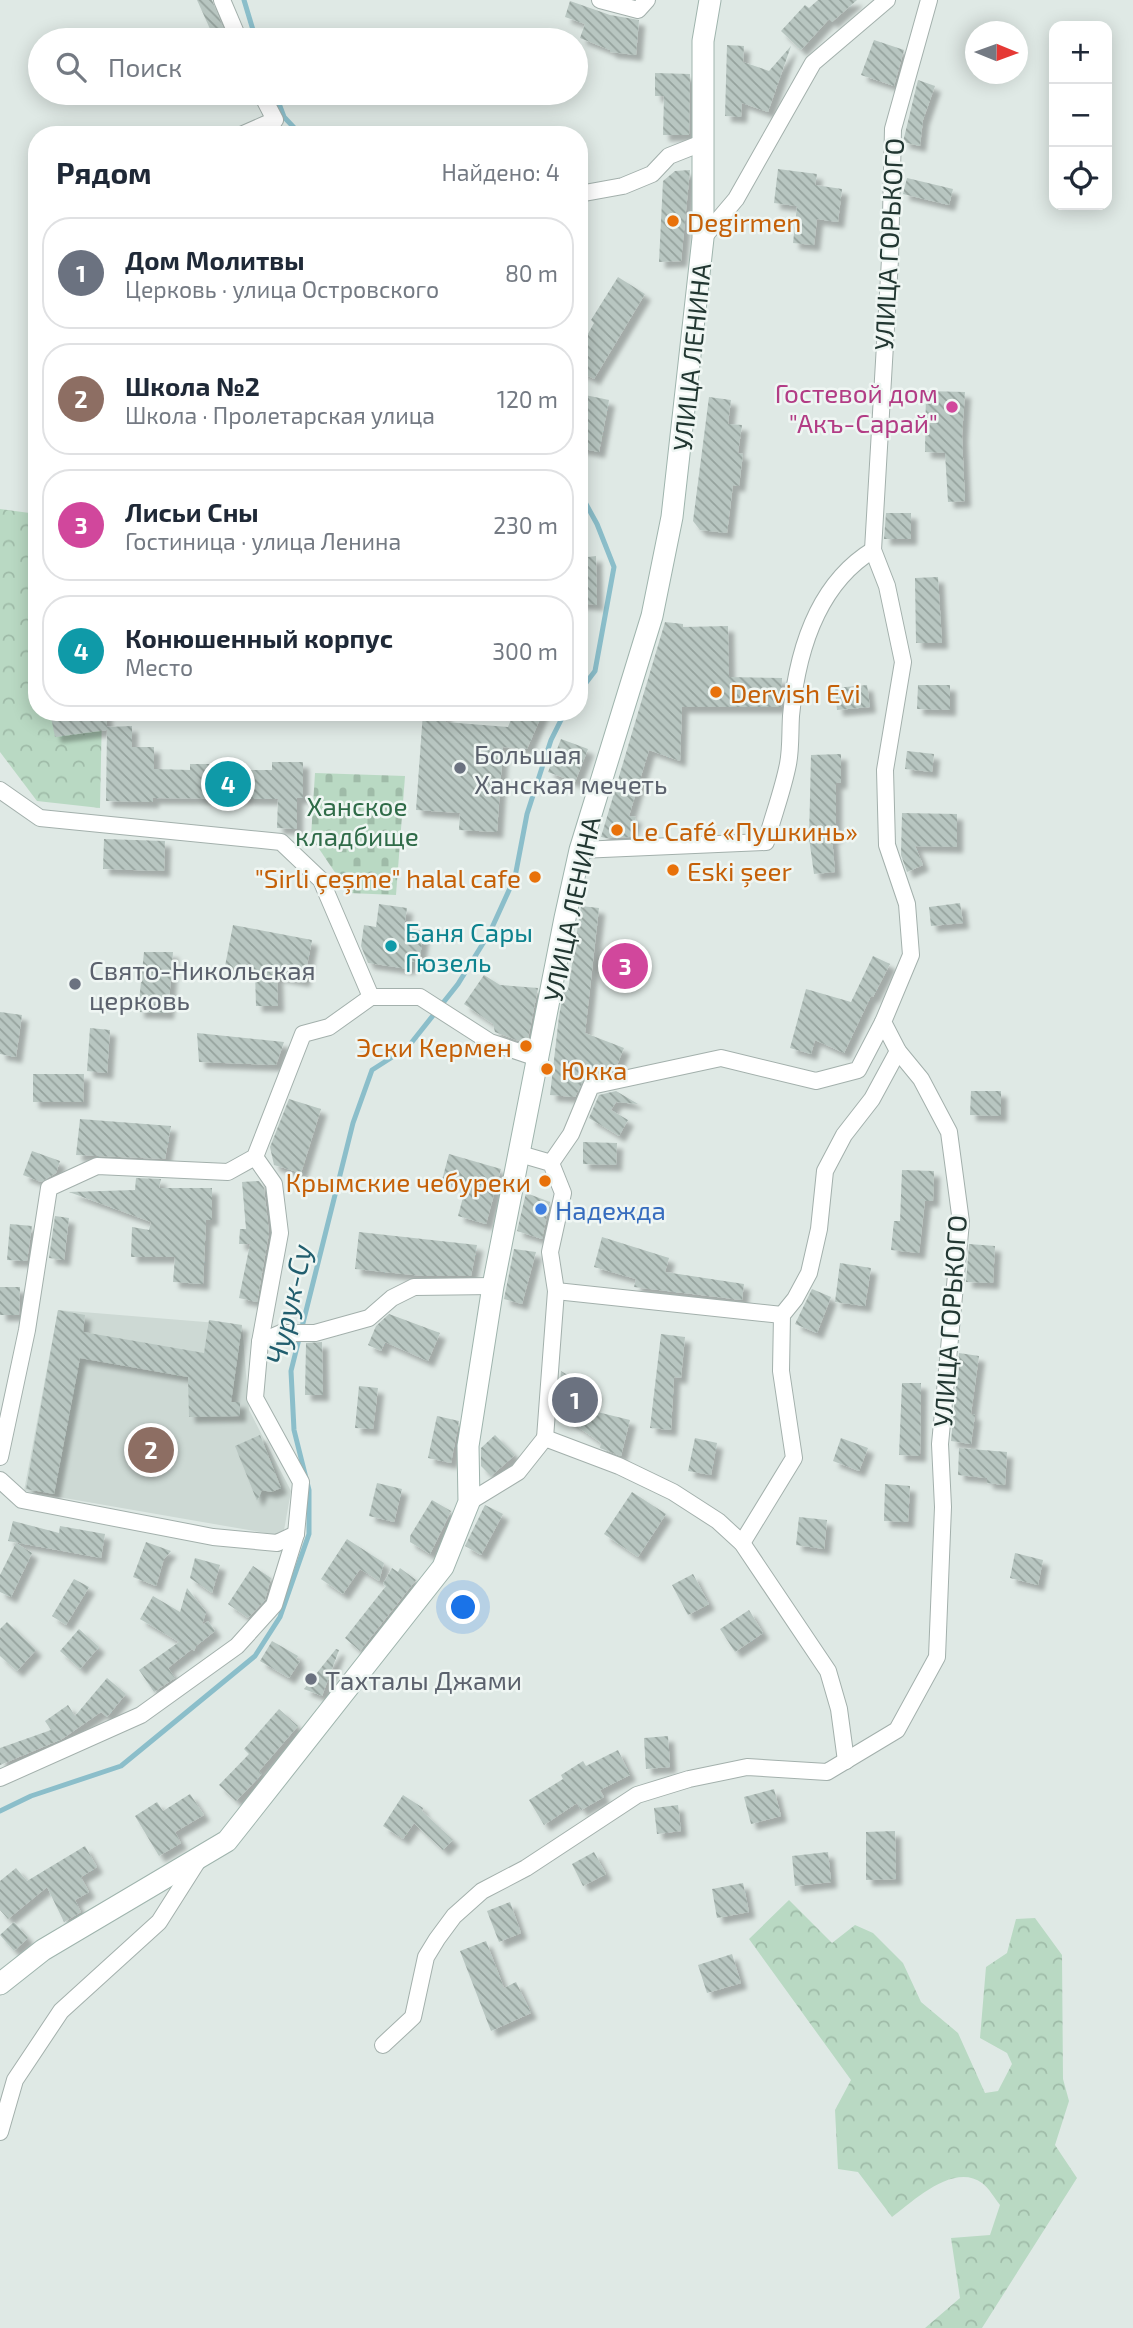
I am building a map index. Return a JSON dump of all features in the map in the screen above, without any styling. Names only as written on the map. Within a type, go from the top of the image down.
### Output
[{"type":"main road","name":"УЛИЦА ЛЕНИНА","points":[[0,1984],[43,1951],[202,1853],[227,1841],[443,1567],[469,1502],[468,1446],[493,1286],[580,850],[652,616],[674,503],[703,238],[703,41],[710,0]]},
{"type":"street","points":[[222,0],[234,28]]},
{"type":"street","points":[[600,0],[638,10],[647,0]]},
{"type":"street","points":[[703,238],[736,198],[813,63],[887,0]]},
{"type":"street","name":"УЛИЦА ГОРЬКОГО","points":[[383,2045],[413,2017],[426,1957],[454,1916],[482,1891],[526,1868],[636,1795],[747,1767],[827,1772],[897,1730],[937,1657],[943,1507],[940,1444],[961,1222],[949,1132],[920,1079],[898,1051],[883,1022],[911,955],[907,904],[887,845],[885,770],[903,662],[887,586],[873,550],[890,259],[893,129],[929,0]]},
{"type":"street","points":[[262,126],[275,120],[267,105]]},
{"type":"street","points":[[588,192],[624,186],[652,174],[669,156],[702,143]]},
{"type":"street","points":[[580,850],[766,842],[789,762],[791,715],[803,647],[824,597],[855,561],[873,550]]},
{"type":"street","points":[[0,790],[40,818],[281,842],[321,880],[370,997]]},
{"type":"street","points":[[0,1457],[27,1329],[49,1188],[97,1166],[228,1172],[255,1157],[303,1034],[328,1027],[370,997],[421,997],[490,1042],[540,1059]]},
{"type":"street","points":[[551,1163],[571,1134],[591,1086],[721,1058],[816,1081],[858,1070],[883,1022]]},
{"type":"street","points":[[742,1543],[794,1458],[781,1371],[782,1315],[795,1299],[809,1273],[819,1229],[825,1171],[844,1135],[872,1099],[898,1051]]},
{"type":"street","points":[[469,1502],[518,1472],[545,1438],[556,1291],[550,1252],[564,1192],[551,1163],[520,1154]]},
{"type":"street","points":[[0,1778],[141,1715],[237,1646],[274,1605],[296,1534],[301,1482],[256,1398],[260,1342],[280,1233],[274,1184],[255,1157]]},
{"type":"street","points":[[260,1342],[281,1333],[315,1333],[369,1318],[392,1298],[414,1287],[493,1286]]},
{"type":"street","points":[[556,1291],[782,1315]]},
{"type":"street","points":[[545,1438],[619,1465],[673,1492],[718,1521],[742,1543],[828,1671],[839,1709],[846,1761]]},
{"type":"street","points":[[0,1480],[22,1500],[200,1534],[276,1543],[296,1534]]},
{"type":"street","points":[[0,2132],[15,2080],[61,2011],[159,1922],[202,1853]]},
{"type":"shaded area","points":[[58,1310],[242,1325],[249,1410],[291,1491],[283,1536],[24,1491]]},
{"type":"green space","points":[[0,509],[28,513],[28,721],[102,721],[100,808],[37,801],[0,752]]},
{"type":"green space","name":"Ханское кладбище","points":[[315,773],[405,776],[396,895],[349,893],[311,837]]},
{"type":"green space","points":[[789,1900],[832,1943],[855,1925],[873,1933],[903,1963],[921,2002],[958,2033],[985,2093],[998,2091],[1012,2064],[1007,2053],[980,2038],[986,1967],[1007,1953],[1016,1919],[1035,1918],[1062,1955],[1063,2079],[1069,2101],[1055,2145],[1077,2178],[982,2328],[925,2328],[960,2298],[951,2238],[990,2235],[1000,2205],[982,2183],[959,2177],[934,2186],[892,2217],[858,2172],[838,2169],[835,2110],[851,2080],[749,1939]]},
{"type":"building","points":[[197,0],[212,0],[223,28],[210,28]]},
{"type":"building","points":[[818,0],[857,0],[832,22],[829,19],[801,50],[781,31],[805,5],[809,8]]},
{"type":"building","points":[[570,1],[610,15],[639,20],[636,55],[610,52],[588,41],[588,28],[584,28],[585,24],[565,17]]},
{"type":"building","points":[[874,40],[904,50],[894,86],[861,75]]},
{"type":"building","points":[[727,45],[744,46],[743,62],[769,71],[791,46],[768,112],[742,103],[741,117],[725,116]]},
{"type":"building","points":[[655,73],[690,74],[689,135],[663,135],[664,96],[655,96]]},
{"type":"building","points":[[918,80],[935,86],[923,120],[920,146],[903,142]]},
{"type":"building","points":[[778,169],[817,174],[815,185],[842,189],[838,222],[817,219],[814,245],[793,243],[797,206],[774,203]]},
{"type":"building","name":"Degirmen","points":[[690,170],[681,261],[659,262],[663,181],[675,171]]},
{"type":"building","points":[[907,178],[953,189],[949,205],[903,194]]},
{"type":"building","points":[[618,277],[645,294],[594,379],[588,376],[588,334],[594,323],[591,320]]},
{"type":"building","points":[[926,391],[965,392],[962,436],[965,501],[948,502],[945,453],[925,452]]},
{"type":"building","points":[[588,396],[609,400],[599,452],[588,450]]},
{"type":"building","points":[[709,397],[731,400],[728,424],[742,425],[738,453],[743,454],[739,486],[733,485],[727,533],[700,530],[693,521]]},
{"type":"building","points":[[886,513],[911,513],[911,539],[884,539]]},
{"type":"building","points":[[596,556],[597,605],[588,604],[588,557]]},
{"type":"building","points":[[938,577],[942,643],[916,643],[915,578]]},
{"type":"building","points":[[665,622],[683,624],[683,627],[728,626],[729,677],[782,678],[781,707],[682,707],[680,761],[649,750],[629,816],[636,817],[630,837],[601,837]]},
{"type":"building","points":[[867,685],[870,707],[837,710],[835,688]]},
{"type":"building","points":[[918,685],[950,685],[950,710],[917,709]]},
{"type":"building","points":[[52,721],[107,721],[107,727],[132,726],[132,747],[154,747],[154,769],[190,770],[190,764],[231,764],[231,770],[272,770],[272,762],[303,762],[303,798],[297,798],[297,829],[277,828],[278,799],[153,798],[153,802],[106,801],[107,730],[55,737]]},
{"type":"building","name":"Большая Ханская мечеть","points":[[422,721],[508,727],[510,721],[539,721],[527,749],[503,747],[497,832],[459,830],[460,813],[416,810]]},
{"type":"building","points":[[561,739],[588,749],[575,782],[548,772]]},
{"type":"building","points":[[907,751],[934,754],[932,772],[905,769]]},
{"type":"building","points":[[841,754],[841,783],[836,783],[836,837],[832,837],[835,872],[814,874],[809,838],[811,755]]},
{"type":"building","points":[[902,813],[957,814],[957,847],[915,846],[923,865],[907,872],[901,855]]},
{"type":"building","points":[[104,839],[165,841],[164,871],[103,869]]},
{"type":"building","points":[[960,903],[963,923],[931,926],[929,907]]},
{"type":"building","name":"Баня Сары Гюзель","points":[[379,904],[407,908],[404,928],[424,931],[419,963],[411,961],[409,969],[368,963],[361,946],[364,925],[376,927]]},
{"type":"building","points":[[581,906],[599,908],[585,1033],[624,1048],[615,1070],[585,1078],[575,1097],[550,1095],[559,1016],[564,989],[568,990]]},
{"type":"building","points":[[233,925],[312,940],[304,981],[277,976],[278,1006],[256,1006],[255,972],[225,966]]},
{"type":"building","points":[[144,952],[173,952],[168,1013],[138,1012]]},
{"type":"building","points":[[873,956],[890,964],[873,997],[871,996],[844,1053],[815,1040],[811,1054],[790,1048],[806,989],[851,1002]]},
{"type":"building","points":[[484,975],[500,985],[538,988],[527,1044],[495,1032],[493,1024],[464,1004]]},
{"type":"building","points":[[0,1012],[22,1015],[16,1057],[0,1054]]},
{"type":"building","points":[[90,1028],[110,1030],[107,1073],[87,1071]]},
{"type":"building","points":[[197,1033],[284,1042],[276,1065],[199,1062]]},
{"type":"building","points":[[33,1074],[84,1074],[83,1102],[33,1102]]},
{"type":"building","points":[[616,1091],[638,1104],[616,1102],[611,1110],[628,1120],[619,1136],[589,1118],[599,1095]]},
{"type":"building","points":[[971,1091],[1001,1091],[1001,1116],[970,1115]]},
{"type":"building","points":[[289,1099],[321,1109],[301,1173],[274,1165],[270,1147]]},
{"type":"building","points":[[80,1119],[171,1126],[165,1159],[76,1155]]},
{"type":"building","points":[[583,1142],[617,1143],[616,1165],[583,1164]]},
{"type":"building","points":[[32,1151],[60,1161],[56,1173],[41,1182],[23,1175]]},
{"type":"building","points":[[449,1154],[501,1169],[486,1224],[458,1216],[466,1186],[442,1180]]},
{"type":"building","points":[[902,1170],[934,1171],[933,1201],[925,1201],[919,1253],[891,1250],[894,1221],[900,1221]]},
{"type":"building","points":[[136,1178],[161,1179],[159,1188],[212,1188],[212,1220],[206,1220],[203,1284],[173,1282],[175,1257],[131,1257],[132,1227],[149,1230],[151,1222],[69,1192],[135,1190]]},
{"type":"building","points":[[259,1181],[264,1188],[269,1233],[257,1302],[239,1298],[250,1244],[239,1244],[240,1229],[246,1229],[242,1182]]},
{"type":"building","points":[[526,1193],[550,1202],[542,1239],[517,1231]]},
{"type":"building","points":[[55,1216],[69,1218],[64,1260],[49,1258]]},
{"type":"building","points":[[10,1224],[32,1226],[27,1261],[7,1260]]},
{"type":"building","points":[[359,1232],[477,1245],[471,1276],[424,1276],[355,1269]]},
{"type":"building","points":[[602,1237],[669,1258],[665,1272],[744,1284],[742,1300],[634,1287],[636,1279],[594,1267]]},
{"type":"building","points":[[969,1244],[995,1246],[993,1283],[966,1282]]},
{"type":"building","points":[[514,1249],[536,1252],[522,1304],[504,1299]]},
{"type":"building","points":[[840,1263],[871,1268],[865,1306],[835,1302]]},
{"type":"building","points":[[0,1287],[20,1287],[19,1315],[0,1315]]},
{"type":"building","points":[[812,1289],[831,1297],[817,1333],[795,1324]]},
{"type":"building","points":[[58,1310],[85,1315],[83,1332],[204,1353],[209,1320],[242,1325],[231,1402],[240,1402],[240,1416],[189,1417],[188,1377],[80,1358],[54,1494],[26,1489]]},
{"type":"building","points":[[389,1314],[440,1333],[428,1361],[385,1342],[381,1351],[368,1345],[376,1326]]},
{"type":"building","points":[[661,1334],[685,1337],[681,1378],[674,1377],[671,1430],[650,1428]]},
{"type":"building","points":[[322,1342],[323,1395],[305,1395],[306,1343]]},
{"type":"building","points":[[959,1353],[979,1356],[971,1414],[975,1415],[971,1444],[951,1441]]},
{"type":"building","points":[[561,1371],[596,1392],[589,1410],[630,1420],[621,1456],[600,1448],[601,1443],[562,1416],[558,1410]]},
{"type":"building","points":[[902,1383],[921,1383],[920,1456],[899,1455]]},
{"type":"building","points":[[359,1386],[378,1388],[373,1429],[355,1428]]},
{"type":"building","points":[[437,1416],[459,1421],[451,1463],[428,1458]]},
{"type":"building","points":[[260,1435],[281,1488],[271,1492],[262,1490],[257,1501],[235,1446]]},
{"type":"building","points":[[495,1435],[515,1455],[491,1476],[481,1466],[481,1448]]},
{"type":"building","points":[[695,1438],[717,1443],[711,1475],[688,1471]]},
{"type":"building","points":[[841,1438],[868,1448],[859,1471],[833,1461]]},
{"type":"building","points":[[959,1448],[1007,1452],[1005,1485],[987,1483],[987,1478],[958,1475]]},
{"type":"building","points":[[377,1483],[402,1489],[394,1522],[369,1516]]},
{"type":"building","points":[[885,1484],[910,1486],[908,1522],[884,1521]]},
{"type":"building","points":[[632,1492],[666,1514],[638,1557],[604,1534]]},
{"type":"building","points":[[432,1500],[451,1511],[430,1554],[410,1542],[410,1536]]},
{"type":"building","points":[[485,1505],[503,1514],[481,1555],[465,1546]]},
{"type":"building","points":[[799,1517],[827,1520],[824,1549],[796,1545]]},
{"type":"building","points":[[13,1521],[59,1533],[60,1526],[105,1534],[101,1558],[8,1541]]},
{"type":"building","points":[[347,1539],[384,1563],[379,1581],[360,1569],[343,1594],[321,1579]]},
{"type":"building","points":[[146,1542],[171,1551],[164,1559],[156,1586],[133,1577]]},
{"type":"building","points":[[16,1543],[32,1553],[11,1597],[0,1592],[0,1575]]},
{"type":"building","points":[[1015,1553],[1043,1560],[1038,1585],[1010,1578]]},
{"type":"building","points":[[195,1558],[220,1565],[212,1593],[190,1578]]},
{"type":"building","points":[[253,1566],[271,1578],[265,1600],[248,1618],[228,1604]]},
{"type":"building","points":[[392,1568],[398,1572],[400,1568],[416,1580],[360,1651],[345,1638],[386,1586],[383,1584]]},
{"type":"building","points":[[693,1574],[709,1604],[688,1615],[672,1585]]},
{"type":"building","points":[[74,1579],[89,1587],[66,1625],[52,1616]]},
{"type":"building","points":[[187,1588],[206,1612],[202,1625],[208,1621],[215,1631],[196,1646],[194,1651],[192,1649],[168,1668],[175,1678],[154,1692],[139,1670],[179,1642],[140,1619],[153,1596],[180,1612]]},
{"type":"building","points":[[749,1610],[763,1633],[735,1652],[720,1629]]},
{"type":"building","points":[[7,1622],[36,1650],[17,1671],[0,1656],[0,1629]]},
{"type":"building","points":[[79,1629],[99,1647],[80,1669],[60,1651]]},
{"type":"building","points":[[272,1641],[298,1656],[296,1660],[300,1661],[289,1678],[260,1661]]},
{"type":"building","points":[[336,1649],[339,1650],[322,1696],[304,1689]]},
{"type":"building","points":[[107,1678],[126,1694],[107,1717],[101,1712],[62,1739],[0,1765],[0,1748],[51,1730],[45,1721],[68,1705],[75,1716]]},
{"type":"building","points":[[279,1709],[298,1726],[259,1771],[262,1774],[236,1801],[219,1785],[249,1754],[244,1749]]},
{"type":"building","points":[[668,1736],[670,1767],[646,1769],[644,1738]]},
{"type":"building","points":[[618,1750],[630,1775],[600,1790],[604,1797],[581,1810],[577,1803],[544,1825],[529,1800],[563,1779],[561,1775],[583,1761],[586,1766]]},
{"type":"building","points":[[774,1789],[781,1816],[751,1824],[744,1797]]},
{"type":"building","points":[[190,1794],[204,1815],[175,1832],[181,1843],[159,1856],[135,1816],[157,1802],[163,1811]]},
{"type":"building","points":[[403,1795],[423,1808],[422,1811],[453,1840],[443,1850],[414,1823],[403,1839],[383,1826]]},
{"type":"building","points":[[678,1805],[681,1831],[657,1834],[654,1808]]},
{"type":"building","points":[[895,1831],[896,1879],[866,1880],[866,1832]]},
{"type":"building","points":[[85,1846],[97,1867],[81,1877],[89,1892],[75,1900],[81,1912],[64,1922],[47,1887],[8,1919],[0,1910],[0,1881],[16,1868],[27,1881]]},
{"type":"building","points":[[594,1852],[606,1874],[583,1886],[572,1864]]},
{"type":"building","points":[[828,1852],[831,1882],[795,1886],[792,1856]]},
{"type":"building","points":[[743,1883],[749,1912],[717,1918],[712,1889]]},
{"type":"building","points":[[510,1902],[521,1933],[499,1942],[487,1911]]},
{"type":"building","points":[[14,1922],[28,1938],[14,1951],[0,1935]]},
{"type":"building","points":[[486,1941],[504,1988],[516,1982],[531,2013],[491,2031],[460,1951]]},
{"type":"building","points":[[732,1954],[741,1983],[707,1993],[698,1965]]},
{"type":"waterway","name":"Чурук-Су","points":[[244,0],[252,28]]},
{"type":"waterway","name":"Чурук-Су","points":[[280,105],[284,117],[292,126]]},
{"type":"waterway","name":"Чурук-Су","points":[[588,508],[614,567],[595,671],[588,680]]},
{"type":"waterway","name":"Чурук-Су","points":[[0,1811],[31,1796],[121,1766],[255,1656],[280,1617],[309,1534],[309,1490],[294,1430],[291,1371],[353,1123],[372,1070],[408,1047],[458,984],[490,932],[515,877],[527,814],[551,740],[560,721]]},
{"type":"place","name":"Degirmen","points":[[673,221]]},
{"type":"place","name":"Гостевой дом \"Акъ-Сарай\"","points":[[952,407]]},
{"type":"place","name":"Dervish Evi","points":[[716,692]]},
{"type":"place","name":"Большая Ханская мечеть","points":[[460,768]]},
{"type":"place","name":"Конюшенный корпус","points":[[228,784]]},
{"type":"place","name":"Le Café «Пушкинь»","points":[[617,830]]},
{"type":"place","name":"Eski şeer","points":[[673,870]]},
{"type":"place","name":"\"Sirli çeşme\" halal cafe","points":[[535,877]]},
{"type":"place","name":"Баня Сары Гюзель","points":[[391,946]]},
{"type":"place","name":"Лисьи Сны","points":[[625,966]]},
{"type":"place","name":"Свято-Никольская церковь","points":[[75,984]]},
{"type":"place","name":"Эски Кермен","points":[[526,1046]]},
{"type":"place","name":"Юкка","points":[[547,1069]]},
{"type":"place","name":"Крымские чебуреки","points":[[545,1181]]},
{"type":"place","name":"Надежда","points":[[541,1209]]},
{"type":"place","name":"Дом Молитвы","points":[[575,1400]]},
{"type":"place","name":"Школа №2","points":[[151,1450]]},
{"type":"place","name":"Тахталы Джами","points":[[311,1679]]}]
